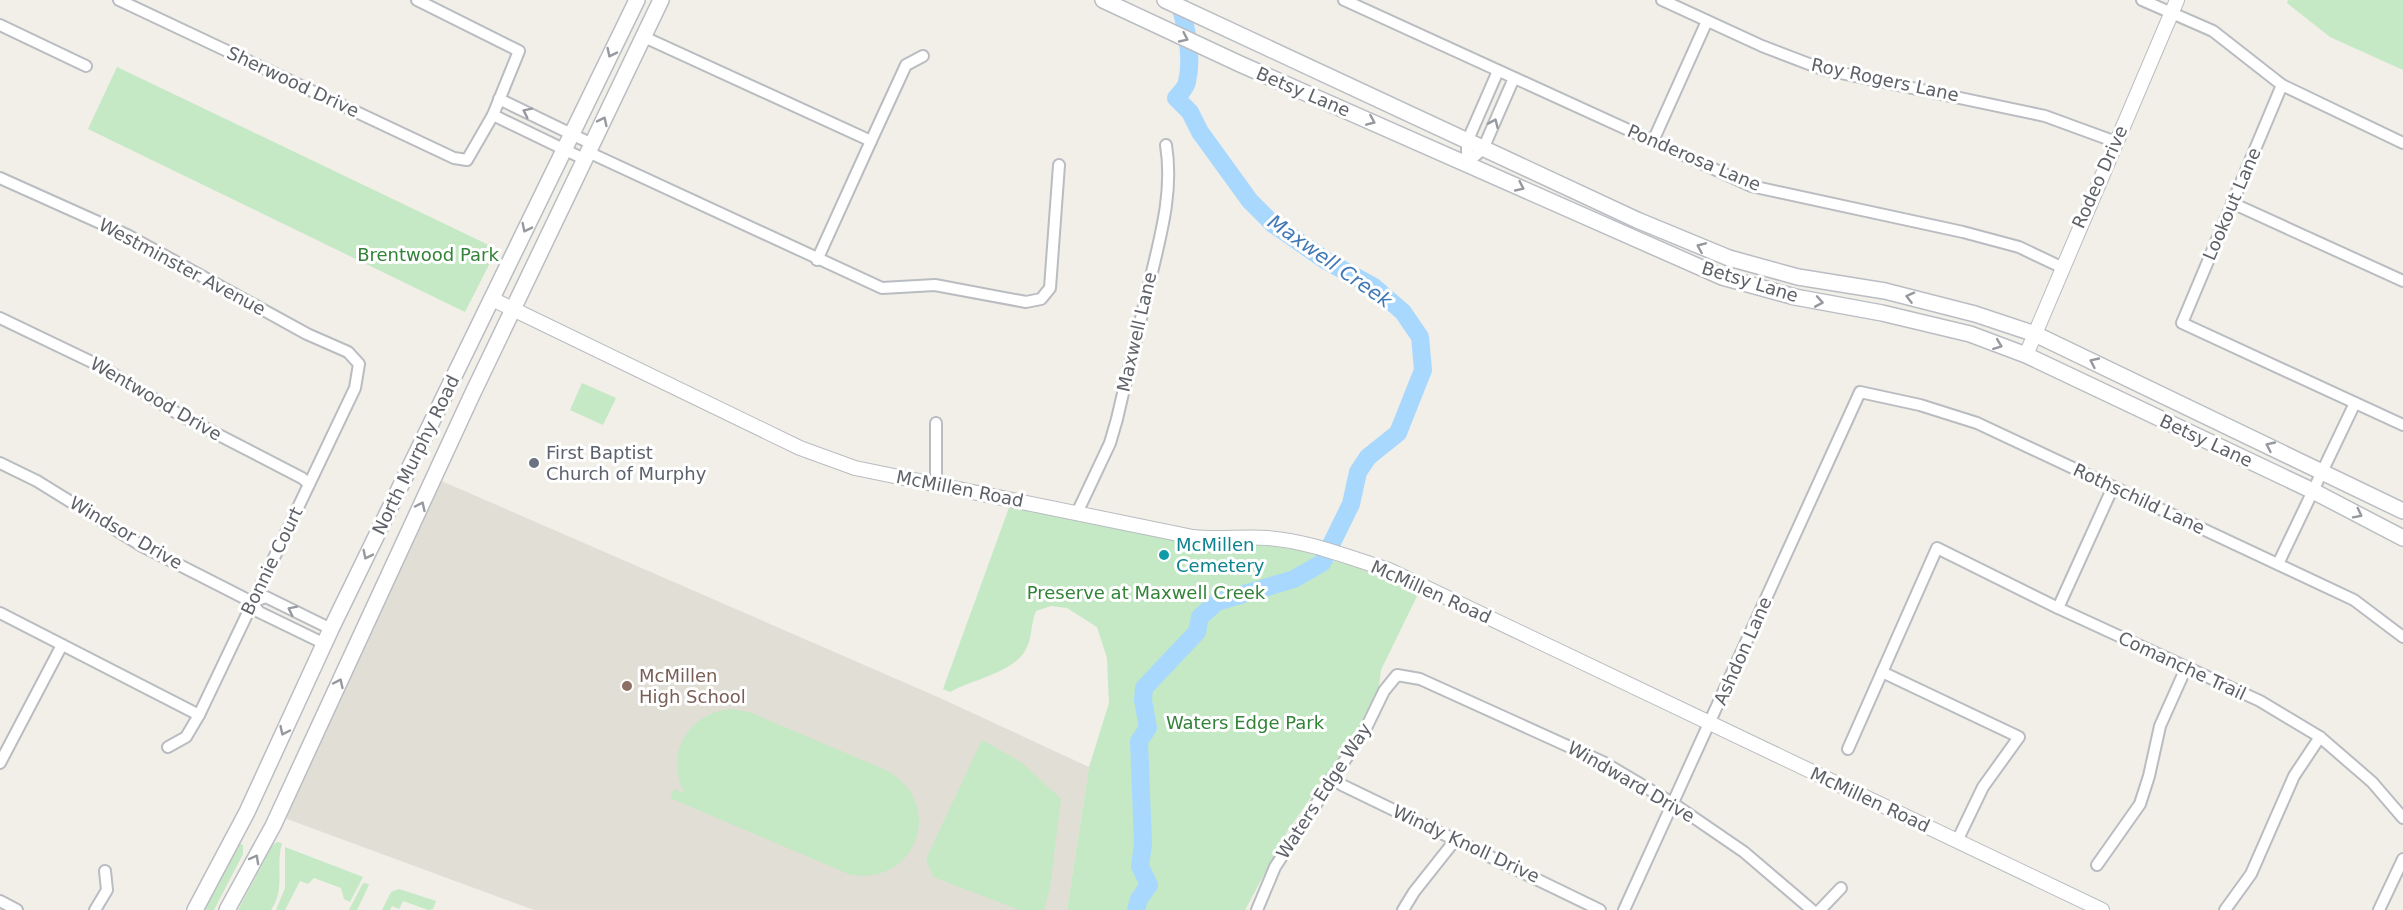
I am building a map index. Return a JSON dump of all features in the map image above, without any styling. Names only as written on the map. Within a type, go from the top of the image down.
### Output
[{"type":"main road","name":"North Murphy Road","points":[[195,910],[247,812],[331,629],[637,0]]},
{"type":"main road","name":"North Murphy Road","points":[[227,910],[273,826],[513,309],[661,0]]},
{"type":"main road","name":"Betsy Lane","points":[[1103,0],[1240,64],[1722,277],[1796,297],[1882,313],[1970,334],[2026,355],[2313,491],[2403,538]]},
{"type":"main road","name":"Betsy Lane","points":[[1165,0],[1636,220],[1729,258],[1798,277],[1897,294],[1975,314],[2035,334],[2403,511]]},
{"type":"street","name":"Sherwood Drive","points":[[119,0],[454,158],[467,160],[493,115]]},
{"type":"street","points":[[417,0],[519,51],[493,115],[565,149],[588,152],[817,260],[882,288],[935,285],[1035,302],[1046,295],[1050,288],[1059,165]]},
{"type":"street","name":"Ponderosa Lane","points":[[1344,0],[1751,186],[1963,232],[2019,247],[2061,267]]},
{"type":"street","name":"Roy Rogers Lane","points":[[1662,0],[1762,46],[1822,69],[2045,116],[2116,142]]},
{"type":"street","points":[[2142,0],[2175,6],[2282,85],[2403,143]]},
{"type":"street","name":"Rodeo Drive","points":[[2026,355],[2061,267],[2175,6]]},
{"type":"street","points":[[1653,141],[1707,21]]},
{"type":"street","points":[[0,25],[86,66]]},
{"type":"street","points":[[644,37],[871,141]]},
{"type":"street","points":[[817,260],[906,65],[923,56]]},
{"type":"street","points":[[1467,163],[1467,142],[1498,71]]},
{"type":"street","points":[[1467,163],[1483,149],[1514,78]]},
{"type":"street","name":"Lookout Lane","points":[[2282,85],[2182,323],[2355,403]]},
{"type":"street","points":[[499,99],[572,135],[588,152]]},
{"type":"street","name":"Maxwell Lane","points":[[1077,513],[1110,443],[1131,362],[1168,192],[1169,166],[1166,145]]},
{"type":"street","name":"Westminster Avenue","points":[[0,178],[128,235],[307,334],[348,352],[359,364]]},
{"type":"street","points":[[2232,203],[2403,281]]},
{"type":"street","name":"McMillen Road","points":[[492,299],[800,448],[855,468],[1193,537],[1215,540],[1267,538],[1302,544],[1389,570],[2102,910]]},
{"type":"street","name":"Wentwood Drive","points":[[0,318],[100,366],[189,420],[302,478],[309,484]]},
{"type":"street","name":"Bonnie Court","points":[[168,747],[186,737],[200,715],[355,388],[359,364]]},
{"type":"street","name":"Rothschild Lane","points":[[1860,392],[1920,405],[1977,423],[2354,600],[2403,637]]},
{"type":"street","name":"Ashdon Lane","points":[[1624,910],[1860,392]]},
{"type":"street","points":[[2278,564],[2355,403],[2403,425]]},
{"type":"street","points":[[936,423],[936,485]]},
{"type":"street","name":"Windsor Drive","points":[[0,463],[37,481],[142,546],[252,602],[259,612],[325,644]]},
{"type":"street","points":[[2058,608],[2113,487]]},
{"type":"street","name":"Comanche Trail","points":[[1882,672],[1937,548],[2058,608],[2260,701],[2320,737],[2372,782],[2403,819]]},
{"type":"street","name":"Windsor Drive","points":[[252,602],[266,597],[331,629]]},
{"type":"street","points":[[0,613],[200,715]]},
{"type":"street","points":[[1,760],[63,645]]},
{"type":"street","points":[[2097,865],[2140,804],[2160,726],[2186,668]]},
{"type":"street","points":[[1848,749],[1882,672],[2019,737],[1983,788],[1957,841]]},
{"type":"street","name":"Waters Edge Way","points":[[1257,910],[1275,867],[1366,728],[1384,691],[1397,675]]},
{"type":"street","name":"Windward Drive","points":[[1397,675],[1420,679],[1603,762],[1674,804],[1744,852],[1812,910]]},
{"type":"street","points":[[2225,910],[2251,874],[2294,776],[2320,737]]},
{"type":"street","name":"Windy Knoll Drive","points":[[1332,778],[1342,785],[1600,910]]},
{"type":"street","points":[[1403,910],[1414,892],[1456,839]]},
{"type":"street","points":[[2379,910],[2403,859]]},
{"type":"street","points":[[95,910],[107,890],[105,871]]},
{"type":"street","points":[[1820,910],[1841,888]]},
{"type":"street","points":[[0,901],[16,910]]},
{"type":"shaded area","name":"McMillen High School","points":[[437,479],[940,698],[1089,767],[1067,910],[534,910],[287,819],[283,814]]},
{"type":"green space","points":[[2288,0],[2403,0],[2403,70],[2330,37],[2287,3]]},
{"type":"green space","name":"Brentwood Park","points":[[117,67],[497,249],[465,312],[88,129]]},
{"type":"green space","points":[[582,383],[616,398],[603,425],[570,410]]},
{"type":"green space","points":[[1010,505],[1160,535],[1187,543],[1262,545],[1298,550],[1361,569],[1418,594],[1381,670],[1379,686],[1357,730],[1287,832],[1245,910],[1067,910],[1089,767],[1109,703],[1107,658],[1097,627],[1067,608],[1051,606],[1036,611],[1028,646],[1011,665],[950,692],[943,689]]},
{"type":"green space","points":[[731,709],[749,712],[886,770],[904,784],[915,801],[919,820],[916,838],[907,855],[893,867],[874,875],[851,875],[670,798],[674,789],[684,793],[677,764],[684,738],[703,718]]},
{"type":"green space","points":[[982,740],[1021,762],[1061,799],[1050,888],[1044,910],[1020,910],[933,877],[926,859]]},
{"type":"green space","points":[[277,842],[282,843],[279,885],[271,910],[238,910],[272,846]]},
{"type":"green space","points":[[239,843],[243,845],[243,854],[214,910],[205,910],[213,889]]},
{"type":"green space","points":[[285,847],[363,877],[350,902],[344,899],[341,888],[314,878],[308,884],[300,881],[285,910],[276,910],[285,888]]},
{"type":"green space","points":[[363,883],[369,884],[357,910],[349,910]]},
{"type":"green space","points":[[399,889],[436,901],[433,909],[428,910],[403,901],[399,909],[392,906],[390,910],[382,910],[391,892]]},
{"type":"waterway","name":"Maxwell Creek","points":[[1136,910],[1139,899],[1149,885],[1140,866],[1143,844],[1139,741],[1148,728],[1143,700],[1144,688],[1197,632],[1200,617],[1217,602],[1294,579],[1322,563],[1351,504],[1358,472],[1368,457],[1398,433],[1423,370],[1420,337],[1403,312],[1374,287],[1325,260],[1273,224],[1250,201],[1200,132],[1190,112],[1176,98],[1184,88],[1189,72],[1186,30],[1178,0]]},
{"type":"place","name":"First Baptist Church of Murphy","points":[[534,463]]},
{"type":"place","name":"McMillen Cemetery","points":[[1164,555]]},
{"type":"place","name":"McMillen High School","points":[[627,686]]},
{"type":"park label","name":"Preserve at Maxwell Creek","points":[[1146,593]]},
{"type":"park label","name":"Waters Edge Park","points":[[1245,723]]}]
